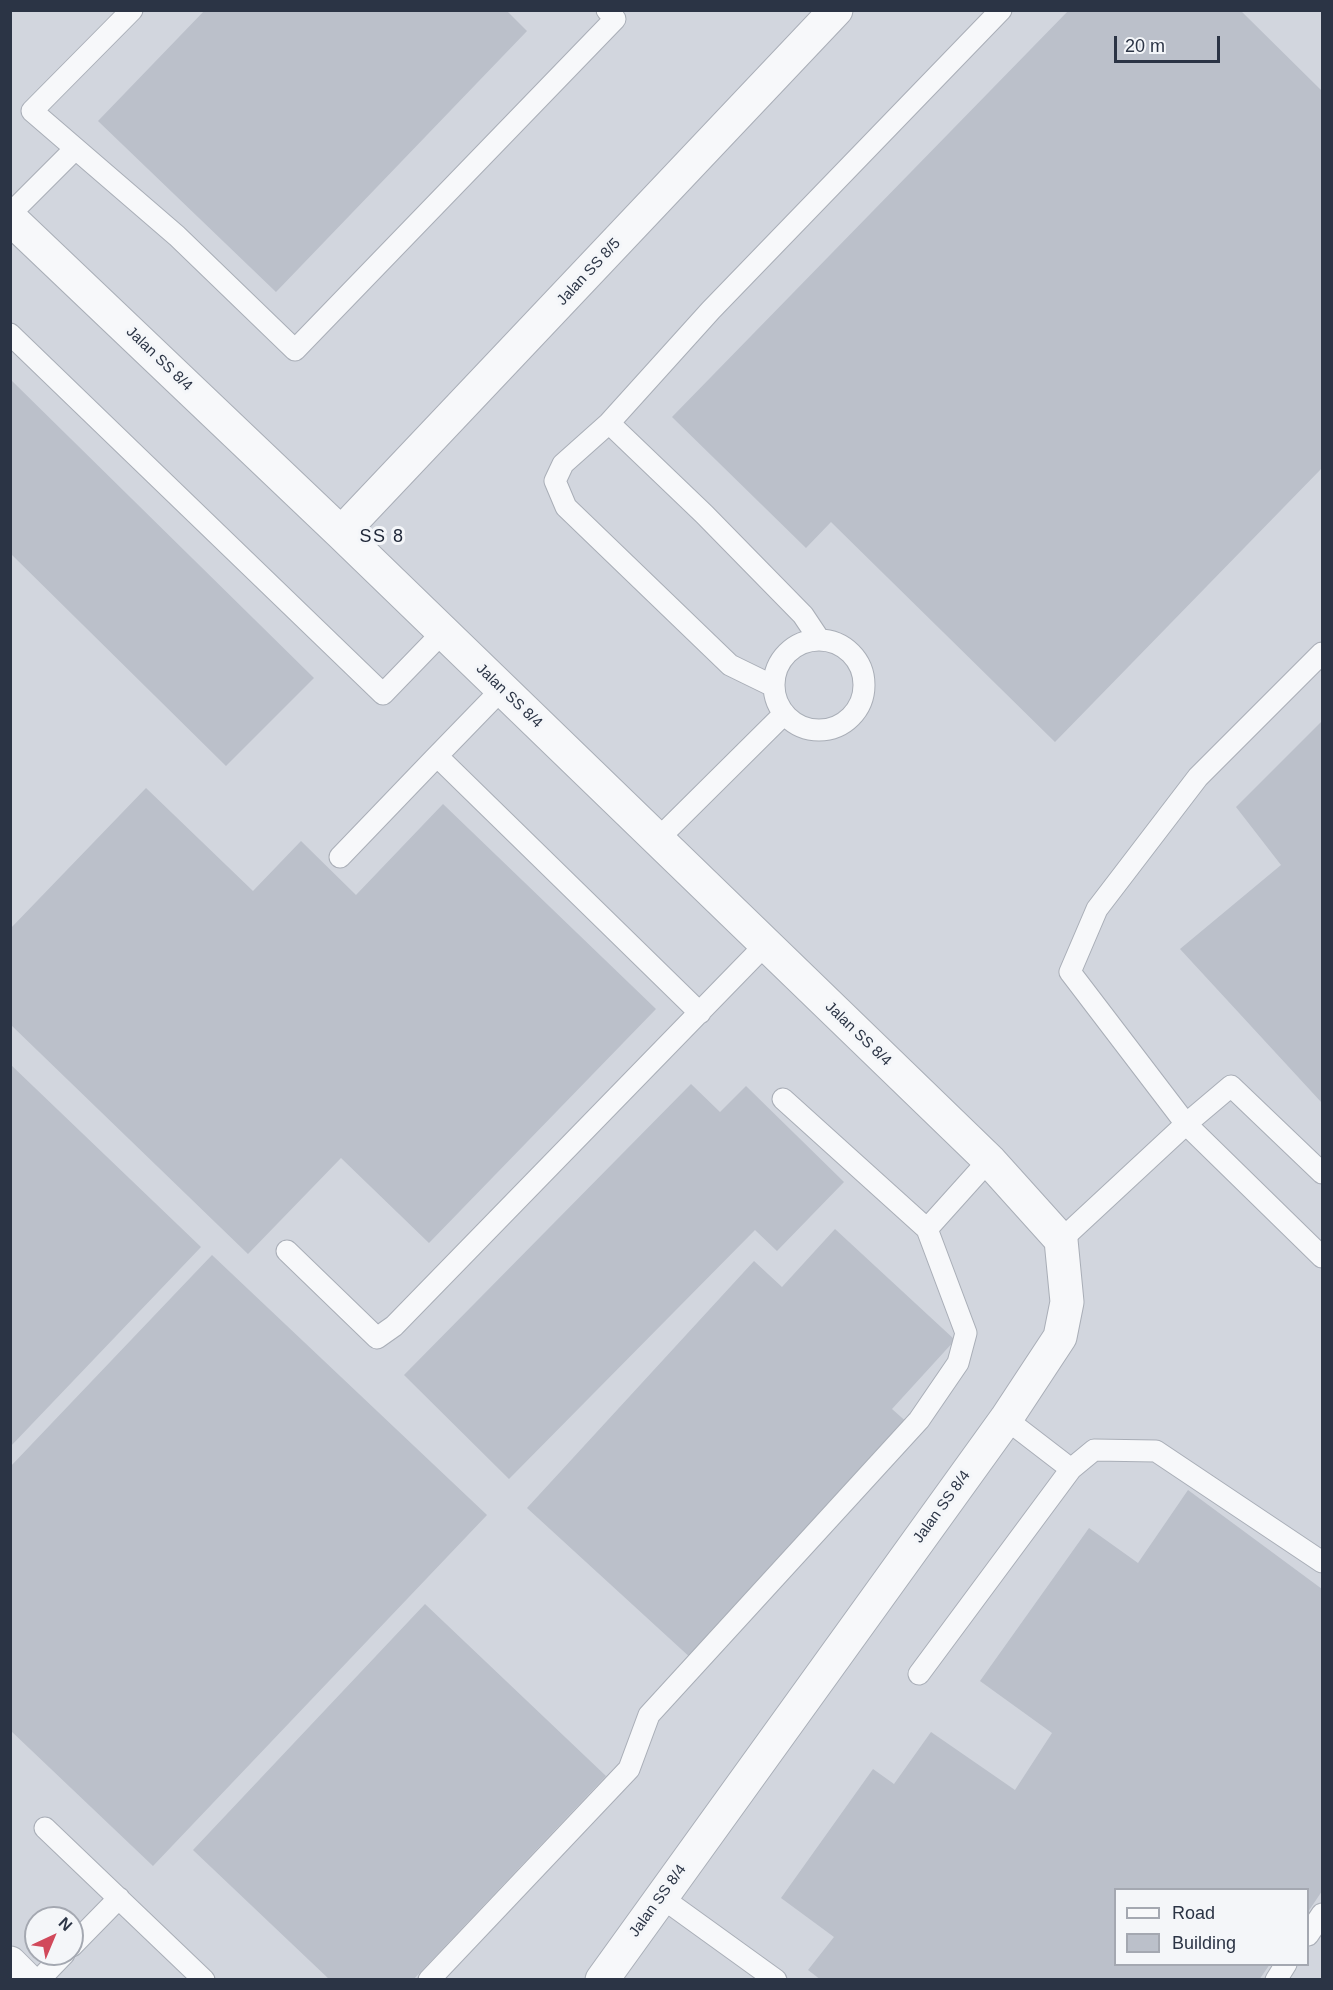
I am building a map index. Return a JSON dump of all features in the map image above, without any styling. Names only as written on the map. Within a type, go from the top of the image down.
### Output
[{"type":"street","name":"Jalan SS 8/5","points":[[342,533],[836,10]]},
{"type":"street","name":"Jalan SS 8/4","points":[[10,216],[342,533],[989,1160],[1061,1240],[1067,1302],[1060,1336],[1006,1419],[602,1980]]},
{"type":"street","points":[[10,1963],[27,1980]]},
{"type":"lane","points":[[132,10],[32,111],[74,150],[177,236],[295,350],[615,19],[607,10]]},
{"type":"lane","points":[[773,686],[730,665],[566,507],[555,481],[563,464],[609,423],[719,302],[1001,10]]},
{"type":"lane","points":[[10,216],[74,150]]},
{"type":"lane","points":[[10,334],[383,694],[443,632]]},
{"type":"lane","points":[[609,423],[713,522],[803,615],[819,639]]},
{"type":"lane","points":[[819,639],[837,642],[852,652],[862,668],[865,686],[861,704],[850,719],[834,728],[817,730],[799,726],[784,714],[773,686],[776,669],[786,653],[801,642],[819,639]]},
{"type":"lane","points":[[1323,652],[1198,777],[1097,909],[1070,972],[1186,1124],[1323,1257]]},
{"type":"lane","points":[[340,856],[502,689]]},
{"type":"lane","points":[[658,839],[784,714]]},
{"type":"lane","points":[[437,756],[700,1013]]},
{"type":"lane","points":[[287,1251],[377,1338],[394,1326],[766,944]]},
{"type":"lane","points":[[1061,1240],[1186,1124],[1231,1086],[1323,1173]]},
{"type":"lane","points":[[429,1980],[629,1769],[650,1715],[920,1420],[958,1363],[966,1333],[927,1229],[783,1099]]},
{"type":"lane","points":[[927,1229],[989,1160]]},
{"type":"lane","points":[[1006,1419],[1071,1469]]},
{"type":"lane","points":[[919,1674],[1071,1469],[1094,1450],[1156,1451],[1323,1562]]},
{"type":"lane","points":[[45,1828],[204,1980]]},
{"type":"lane","points":[[661,1897],[776,1980]]},
{"type":"lane","points":[[84,1934],[119,1898]]},
{"type":"lane","points":[[1309,1934],[1323,1914]]},
{"type":"lane","points":[[39,1980],[52,1966]]},
{"type":"lane","points":[[1276,1980],[1285,1966]]},
{"type":"shaded area","points":[[11,11],[1322,11],[1322,1979],[11,1980]]},
{"type":"building","points":[[205,10],[506,10],[527,31],[276,292],[98,121]]},
{"type":"building","points":[[1069,10],[1240,10],[1322,91],[1322,468],[1055,742],[831,522],[806,548],[672,417]]},
{"type":"building","points":[[10,379],[314,678],[226,766],[10,553]]},
{"type":"building","points":[[1322,721],[1322,1103],[1180,949],[1281,865],[1236,807]]},
{"type":"building","points":[[146,788],[253,891],[301,841],[356,895],[443,804],[656,1009],[429,1243],[341,1158],[248,1254],[10,1024],[10,929]]},
{"type":"building","points":[[10,1064],[201,1247],[10,1447]]},
{"type":"building","points":[[691,1084],[720,1112],[746,1086],[844,1182],[777,1251],[755,1230],[509,1479],[404,1375]]},
{"type":"building","points":[[835,1229],[955,1340],[892,1409],[910,1425],[693,1660],[527,1508],[754,1261],[782,1287]]},
{"type":"building","points":[[212,1255],[487,1515],[153,1866],[10,1730],[10,1467]]},
{"type":"building","points":[[1188,1490],[1322,1589],[1322,1891],[1309,1910],[1309,1888],[1114,1888],[1114,1966],[1269,1966],[1259,1980],[821,1980],[808,1970],[834,1937],[781,1898],[873,1769],[894,1784],[931,1732],[1015,1790],[1052,1733],[980,1681],[1089,1528],[1138,1563]]},
{"type":"building","points":[[425,1604],[606,1776],[413,1980],[330,1980],[193,1850]]},
{"type":"district","name":"SS 8","points":[[382,537]]}]
